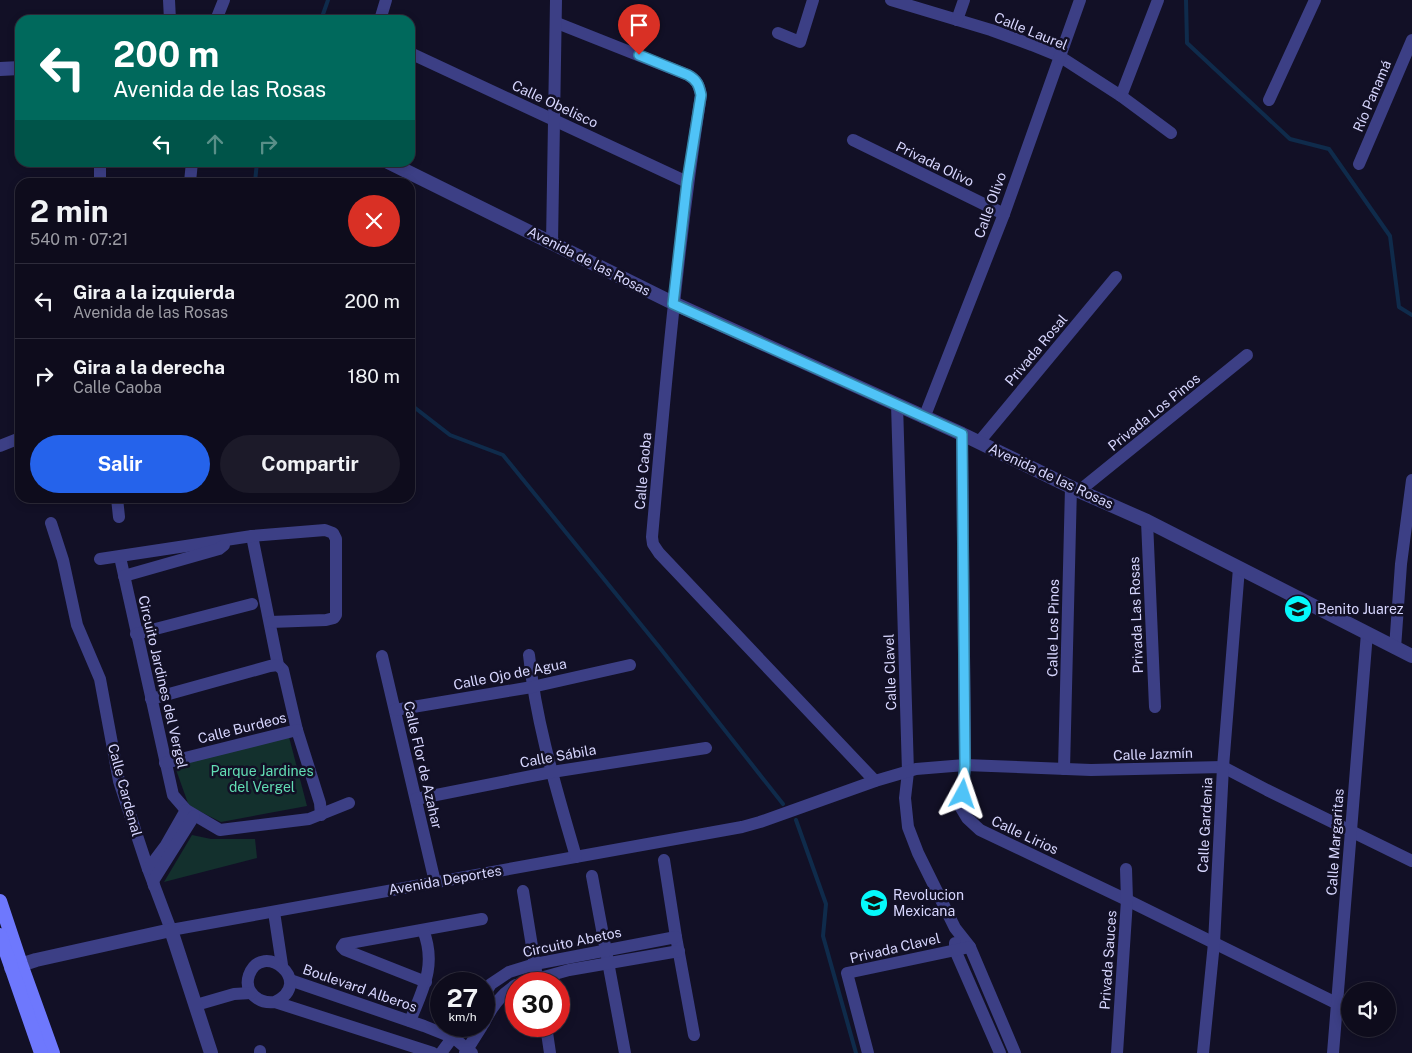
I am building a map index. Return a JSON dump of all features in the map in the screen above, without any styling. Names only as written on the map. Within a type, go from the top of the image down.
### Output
[{"type":"main road","points":[[0,900],[16,966],[41,1053]]},
{"type":"main road","points":[[0,936],[16,966],[53,1053]]},
{"type":"street","points":[[169,0],[170,15]]},
{"type":"street","points":[[218,15],[224,0]]},
{"type":"street","points":[[382,15],[386,0]]},
{"type":"street","points":[[552,243],[556,0]]},
{"type":"street","points":[[778,33],[800,42],[813,0]]},
{"type":"street","name":"Calle Laurel","points":[[892,0],[1024,42],[1059,56],[1121,96],[1171,132]]},
{"type":"street","points":[[958,20],[964,0]]},
{"type":"street","name":"Calle Olivo","points":[[924,418],[1004,214],[1080,0]]},
{"type":"street","points":[[1121,96],[1158,0]]},
{"type":"street","points":[[1269,100],[1315,0]]},
{"type":"street","name":"Calle Caoba","points":[[557,23],[688,75],[700,86],[701,95],[687,182],[673,304],[652,537],[653,544],[659,554],[875,781]]},
{"type":"street","name":"Río Panamá","points":[[1359,164],[1412,40]]},
{"type":"street","name":"Calle Obelisco","points":[[415,55],[687,182]]},
{"type":"street","points":[[0,68],[15,68]]},
{"type":"street","name":"Privada Olivo","points":[[853,140],[1004,214]]},
{"type":"street","name":"Avenida de las Rosas","points":[[398,167],[673,304],[897,404],[1075,490],[1147,521],[1412,656]]},
{"type":"street","name":"Privada Rosal","points":[[979,442],[1116,277]]},
{"type":"street","name":"Privada Los Pinos","points":[[1075,490],[1247,355]]},
{"type":"street","name":"Calle Clavel","points":[[897,404],[908,772],[905,798],[908,827],[918,853],[955,928],[970,946],[1015,1053]]},
{"type":"street","name":"Calle Lirios","points":[[962,434],[965,765],[961,808],[967,818],[980,830],[1338,1004]]},
{"type":"street","points":[[0,446],[15,440]]},
{"type":"street","points":[[1395,648],[1412,480]]},
{"type":"street","name":"Calle Los Pinos","points":[[1064,769],[1075,490]]},
{"type":"street","points":[[118,503],[119,517]]},
{"type":"street","name":"Privada Las Rosas","points":[[1147,521],[1155,707]]},
{"type":"street","name":"Calle Cardenal","points":[[51,523],[63,560],[78,625],[100,679],[119,781],[148,869],[171,930],[211,1053]]},
{"type":"street","points":[[100,559],[252,536],[325,530],[333,533],[336,539],[336,615],[334,618],[270,622]]},
{"type":"street","points":[[252,536],[278,665],[283,670],[297,730],[320,803],[321,815]]},
{"type":"street","points":[[124,576],[219,548],[224,545],[226,540]]},
{"type":"street","name":"Circuito Jardines del Vergel","points":[[120,557],[173,795],[190,813],[220,830],[309,819],[349,803]]},
{"type":"street","name":"Calle Gardenia","points":[[1203,1053],[1214,943],[1223,767],[1239,568]]},
{"type":"street","points":[[136,634],[252,604]]},
{"type":"street","name":"Calle Margaritas","points":[[1333,1053],[1367,634]]},
{"type":"street","points":[[529,655],[532,687],[552,772],[576,857]]},
{"type":"street","name":"Calle Flor de Azahar","points":[[382,656],[435,882]]},
{"type":"street","points":[[151,698],[278,665]]},
{"type":"street","name":"Calle Ojo de Agua","points":[[395,710],[532,687],[630,665]]},
{"type":"street","name":"Calle Burdeos","points":[[165,763],[297,730]]},
{"type":"street","name":"Calle Sábila","points":[[416,799],[552,772],[706,748]]},
{"type":"street","name":"Calle Jazmín","points":[[875,781],[916,769],[965,765],[1101,770],[1223,767],[1412,861]]},
{"type":"street","name":"Avenida Deportes","points":[[16,966],[171,930],[760,822],[875,781]]},
{"type":"street","points":[[148,869],[190,813]]},
{"type":"street","points":[[154,886],[153,881],[190,813]]},
{"type":"street","points":[[664,860],[694,1035]]},
{"type":"street","name":"Privada Sauces","points":[[1117,1053],[1127,900],[1126,869]]},
{"type":"street","points":[[592,876],[625,1053]]},
{"type":"street","points":[[523,891],[536,972]]},
{"type":"street","points":[[274,912],[282,965],[290,980],[286,994],[282,999],[275,1002]]},
{"type":"street","points":[[426,982],[345,950],[342,947],[344,944],[482,919]]},
{"type":"street","name":"Calle Clavel","points":[[955,928],[955,950],[1000,1053]]},
{"type":"street","points":[[410,1021],[426,982],[430,960],[428,943],[423,930]]},
{"type":"street","name":"Circuito Abetos","points":[[563,972],[606,957],[676,937]]},
{"type":"street","name":"Privada Clavel","points":[[868,1053],[847,973],[970,946]]},
{"type":"street","name":"Circuito Abetos","points":[[495,981],[509,972],[535,964],[679,951]]},
{"type":"street","points":[[282,965],[266,961],[258,964],[248,977],[251,993],[262,1002],[275,1002],[433,1053]]},
{"type":"street","name":"Boulevard Alberos","points":[[290,980],[454,1038],[469,1052]]},
{"type":"street","name":"Circuito Abetos","points":[[495,1004],[505,991]]},
{"type":"street","points":[[196,1005],[234,994],[251,993]]},
{"type":"street","points":[[469,1052],[476,1037]]},
{"type":"street","points":[[548,1037],[550,1053]]},
{"type":"street","points":[[441,1053],[454,1038]]},
{"type":"green space","name":"Parque Jardines del Vergel","points":[[289,737],[307,806],[221,822],[189,806],[174,764]]},
{"type":"green space","points":[[192,835],[211,839],[255,839],[257,858],[164,882]]},
{"type":"waterway","points":[[323,15],[328,0]]},
{"type":"waterway","points":[[1186,0],[1187,43],[1290,139],[1329,149],[1390,236],[1399,307],[1412,315]]},
{"type":"waterway","points":[[255,178],[256,167]]},
{"type":"waterway","points":[[415,408],[450,435],[503,455],[660,648],[783,804]]},
{"type":"waterway","points":[[796,820],[826,904],[823,936],[856,1053]]},
{"type":"place","name":"Benito Juarez","points":[[1298,609]]},
{"type":"place","name":"Revolucion Mexicana","points":[[874,903]]},
{"type":"route","points":[[639,55],[688,75],[700,86],[701,95],[687,182],[673,304],[962,434],[965,765],[963,794]]}]
